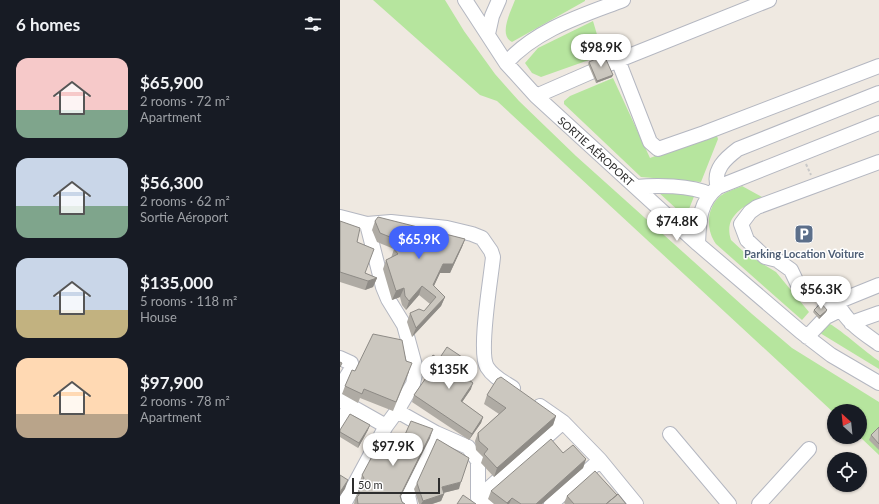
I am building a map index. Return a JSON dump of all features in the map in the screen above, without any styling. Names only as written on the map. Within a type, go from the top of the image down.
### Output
[{"type":"street","name":"SORTIE AÉROPORT","points":[[465,0],[506,62],[536,96],[698,244],[804,334],[832,354],[879,383]]},
{"type":"street","points":[[488,34],[492,16],[499,0]]},
{"type":"street","points":[[506,62],[529,42],[596,5],[622,0]]},
{"type":"street","points":[[769,0],[612,63],[650,142],[658,149],[704,134],[879,66]]},
{"type":"street","points":[[536,96],[592,72]]},
{"type":"street","points":[[698,244],[701,208],[713,191],[716,175],[721,164],[738,149],[879,93]]},
{"type":"street","points":[[636,187],[649,186],[713,191],[879,123]]},
{"type":"street","points":[[879,162],[757,207],[750,212],[741,224],[747,240],[756,250],[765,256],[777,260],[790,270],[802,292],[828,293],[851,323],[879,344]]},
{"type":"street","points":[[340,217],[367,224],[390,222],[447,228],[482,238],[491,251],[493,257],[485,331],[484,361],[494,376],[564,422],[600,460],[636,504]]},
{"type":"street","points":[[344,504],[386,426],[413,384],[416,369],[404,326],[388,299],[383,287],[367,224]]},
{"type":"street","points":[[804,334],[820,313],[839,306],[879,285]]},
{"type":"street","points":[[804,334],[839,306]]},
{"type":"street","points":[[851,323],[879,313]]},
{"type":"street","points":[[340,358],[351,363],[352,368],[340,387]]},
{"type":"street","points":[[340,422],[345,403],[386,426]]},
{"type":"street","points":[[397,411],[436,433],[468,447],[478,461],[483,501]]},
{"type":"street","points":[[483,501],[564,422]]},
{"type":"street","points":[[410,504],[408,494],[436,433]]},
{"type":"street","points":[[670,434],[729,504]]},
{"type":"street","points":[[759,504],[809,449]]},
{"type":"street","points":[[555,502],[600,460]]},
{"type":"green space","points":[[373,0],[445,0],[464,31],[495,74],[519,101],[576,156],[792,348],[879,402],[879,455],[867,444],[867,404],[827,404],[827,407],[497,101],[480,95]]},
{"type":"green space","points":[[515,0],[585,1],[512,42],[508,39],[506,29]]},
{"type":"green space","points":[[593,21],[603,55],[541,77],[532,73],[525,63],[538,48]]},
{"type":"green space","points":[[613,78],[650,158],[716,133],[718,139],[701,182],[641,177],[564,104],[564,101],[570,96]]},
{"type":"green space","points":[[742,186],[762,197],[742,208],[733,218],[730,224],[729,232],[731,240],[745,253],[776,272],[809,312],[802,320],[716,244],[710,233],[709,220],[715,202],[724,194]]},
{"type":"green space","points":[[657,191],[695,194],[687,214],[681,213]]},
{"type":"green space","points":[[829,324],[838,329],[879,361],[879,369],[820,333]]},
{"type":"building","points":[[604,55],[613,75],[597,81],[589,62]]},
{"type":"building","points":[[378,217],[465,239],[453,264],[443,264],[433,285],[445,297],[416,328],[410,313],[419,309],[424,311],[436,297],[422,286],[409,301],[405,296],[404,288],[396,291],[386,260],[398,254],[394,249],[400,241],[380,233],[375,221]]},
{"type":"building","points":[[340,221],[360,228],[357,242],[374,249],[365,273],[377,278],[368,281],[340,272]]},
{"type":"building","points":[[821,303],[827,310],[820,316],[814,310]]},
{"type":"building","points":[[373,334],[402,340],[406,361],[412,363],[396,402],[364,389],[362,394],[345,386],[352,370],[355,371]]},
{"type":"building","points":[[447,347],[468,361],[460,373],[473,383],[461,401],[483,417],[472,434],[414,395],[430,372],[424,368],[433,355],[439,359]]},
{"type":"building","points":[[501,377],[556,416],[497,468],[484,454],[488,449],[479,441],[478,433],[506,408],[487,395],[497,379]]},
{"type":"building","points":[[350,414],[370,425],[359,443],[340,432]]},
{"type":"building","points":[[411,421],[433,429],[400,496],[402,502],[405,504],[358,504],[357,497],[364,478],[362,475],[383,436],[400,446]]},
{"type":"building","points":[[879,427],[879,444],[871,435]]},
{"type":"building","points":[[437,439],[469,458],[461,482],[442,487],[444,494],[423,501],[417,483]]},
{"type":"building","points":[[551,439],[563,453],[573,445],[586,459],[536,504],[521,504],[512,498],[507,503],[491,491]]},
{"type":"building","points":[[595,471],[617,495],[606,504],[574,504],[567,496]]},
{"type":"building","points":[[340,475],[348,480],[340,492]]},
{"type":"building","points":[[618,494],[626,504],[606,504]]},
{"type":"building","points":[[463,495],[476,504],[457,504]]},
{"type":"place","name":"Parking Location Voiture","points":[[804,234]]}]
